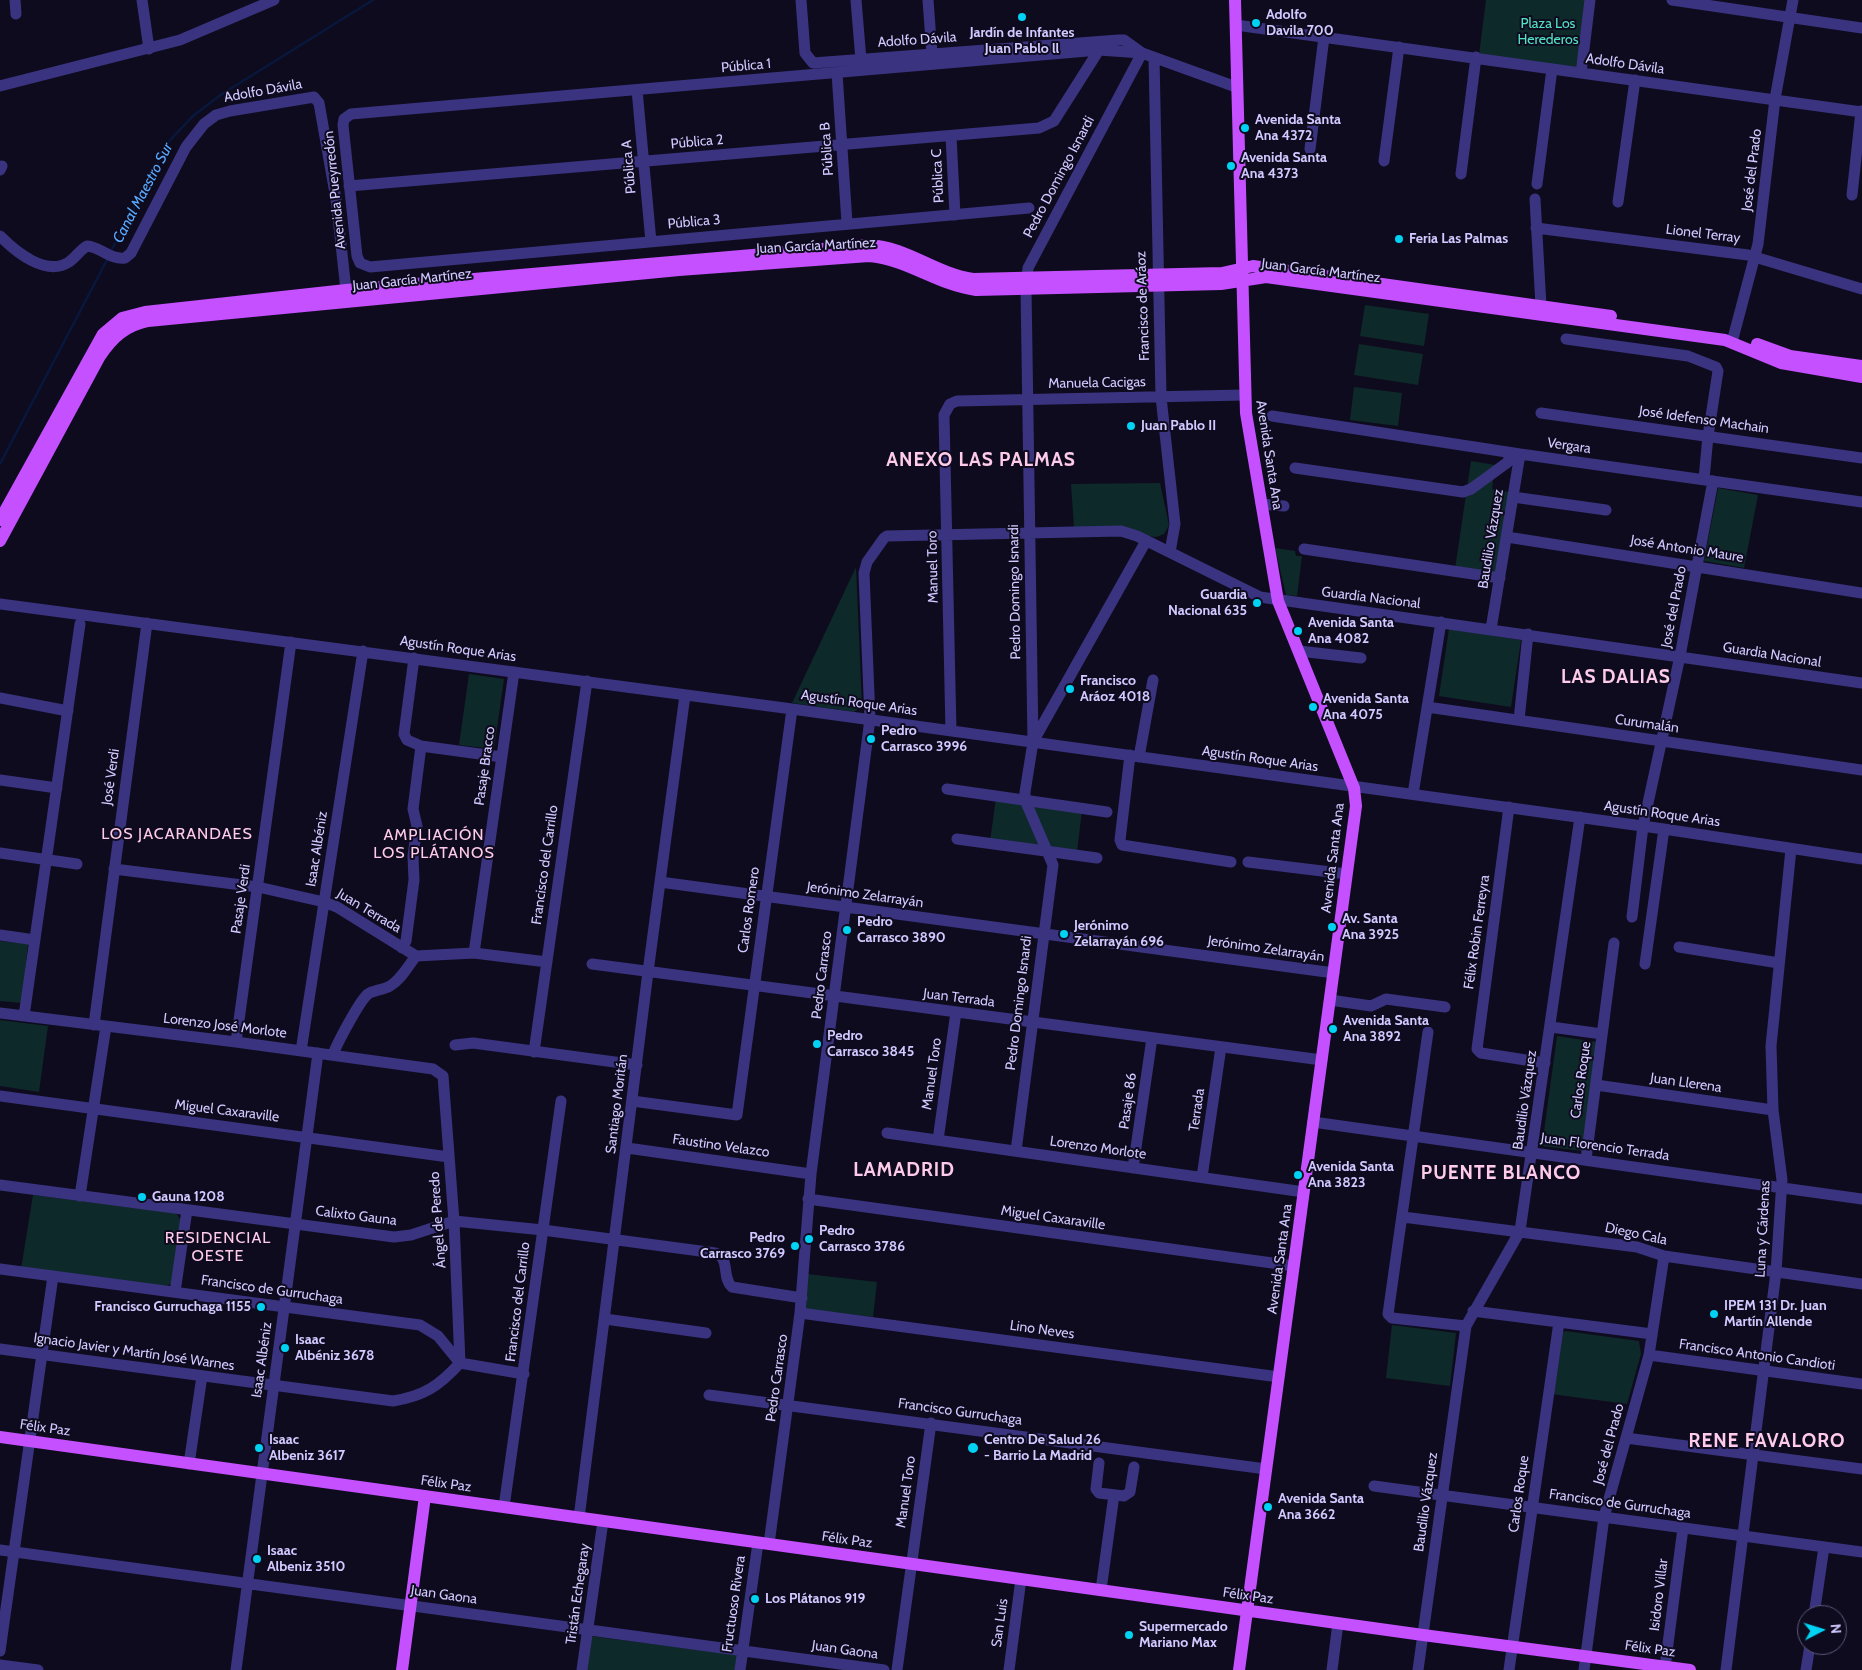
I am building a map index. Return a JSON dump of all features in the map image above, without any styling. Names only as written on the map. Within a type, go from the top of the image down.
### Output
[{"type":"main road","name":"Avenida Santa Ana","points":[[1235,0],[1244,395],[1278,601],[1354,788],[1356,806],[1239,1670]]},
{"type":"main road","name":"Juan García Martínez","points":[[0,520],[103,334],[115,322],[145,312],[346,290],[869,245],[902,251],[962,278],[1026,284]]},
{"type":"main road","name":"Juan García Martínez","points":[[0,541],[100,356],[116,336],[139,323],[679,270],[855,256],[893,259],[963,288],[1157,279],[1222,273],[1241,274],[1732,337],[1780,363],[1862,377]]},
{"type":"main road","name":"Juan García Martínez","points":[[1241,274],[1260,266],[1541,306],[1732,337],[1779,353],[1862,366]]},
{"type":"main road","name":"Félix Paz","points":[[0,1437],[1021,1580],[1690,1670]]},
{"type":"main road","points":[[402,1670],[425,1496]]},
{"type":"street","points":[[15,0],[16,14]]},
{"type":"street","points":[[142,0],[149,49]]},
{"type":"street","points":[[0,86],[149,49],[210,29],[274,0]]},
{"type":"street","name":"Adolfo Dávila","points":[[801,0],[805,53],[813,63],[1124,40],[1142,53],[1236,87]]},
{"type":"street","points":[[856,0],[861,60]]},
{"type":"street","points":[[928,0],[932,54]]},
{"type":"street","points":[[1581,73],[1590,0]]},
{"type":"street","points":[[1672,0],[1862,28]]},
{"type":"street","name":"José del Prado","points":[[1732,337],[1755,256],[1775,99],[1793,0]]},
{"type":"street","name":"Adolfo Dávila","points":[[1236,25],[1862,112]]},
{"type":"street","points":[[1310,150],[1324,37]]},
{"type":"street","points":[[1384,161],[1399,47]]},
{"type":"street","name":"Pública 1","points":[[351,114],[1099,50],[1142,53]]},
{"type":"street","name":"Pública 2","points":[[349,186],[842,146],[1047,126],[1054,120],[1099,50]]},
{"type":"street","name":"Pedro Domingo Isnardi","points":[[1016,1151],[1053,865],[1025,800],[1033,742],[1026,284],[1028,268],[1142,53]]},
{"type":"street","name":"Francisco de Aráoz","points":[[1154,57],[1157,279],[1161,397],[1175,524],[1170,552]]},
{"type":"street","points":[[1460,174],[1476,57]]},
{"type":"street","points":[[1537,184],[1552,69]]},
{"type":"street","name":"Pública B","points":[[837,73],[847,223]]},
{"type":"street","points":[[1618,202],[1636,80]]},
{"type":"street","name":"Pública A","points":[[637,90],[651,242]]},
{"type":"street","name":"Adolfo Dávila","points":[[0,236],[8,245],[40,264],[50,266],[69,262],[87,246],[92,246],[108,255],[125,258],[131,253],[186,147],[204,124],[216,115],[230,111],[314,97],[319,103],[336,200],[346,290]]},
{"type":"street","points":[[1852,195],[1862,112]]},
{"type":"street","name":"Avenida Pueyrredón","points":[[351,114],[344,120],[343,125],[357,256],[362,266]]},
{"type":"street","name":"Pública C","points":[[951,136],[955,215]]},
{"type":"street","points":[[1535,199],[1541,306]]},
{"type":"street","name":"Pública 3","points":[[362,266],[370,268],[847,223],[1029,208]]},
{"type":"street","name":"Lionel Terray","points":[[1536,228],[1755,256],[1862,289]]},
{"type":"street","name":"José del Prado","points":[[1566,339],[1688,356],[1716,367],[1718,371],[1708,436],[1709,480],[1697,566],[1644,826],[1632,917]]},
{"type":"street","name":"Manuela Cacigas","points":[[950,404],[957,402],[1244,395]]},
{"type":"street","name":"Manuel Toro","points":[[950,404],[944,415],[951,731]]},
{"type":"street","name":"José Idefenso Machain","points":[[1541,413],[1862,458]]},
{"type":"street","name":"Vergara","points":[[1272,416],[1515,453],[1862,502]]},
{"type":"street","points":[[1295,468],[1463,492],[1508,462],[1515,453]]},
{"type":"street","name":"Baudilio Vázquez","points":[[1491,629],[1513,498],[1515,453]]},
{"type":"street","points":[[1513,498],[1606,510]]},
{"type":"street","points":[[1261,504],[1284,506]]},
{"type":"street","name":"Guardia Nacional","points":[[887,536],[1120,531],[1170,552],[1251,594],[1278,601],[1528,634],[1862,683]]},
{"type":"street","name":"Pedro Carrasco","points":[[763,1544],[788,1406],[802,1298],[808,1199],[870,720],[864,573],[867,562],[887,536]]},
{"type":"street","name":"José Antonio Maure","points":[[1506,537],[1862,593]]},
{"type":"street","points":[[1033,742],[1146,541]]},
{"type":"street","points":[[1304,549],[1500,578]]},
{"type":"street","name":"Agustín Roque Arias","points":[[0,604],[685,694],[1354,788],[1509,807],[1862,859]]},
{"type":"street","points":[[1413,794],[1441,622]]},
{"type":"street","name":"José Verdi","points":[[94,1025],[147,623]]},
{"type":"street","points":[[24,1016],[80,624]]},
{"type":"street","points":[[1519,720],[1528,634]]},
{"type":"street","name":"Pasaje Verdi","points":[[236,1042],[292,642]]},
{"type":"street","name":"Isaac Albéniz","points":[[301,1051],[362,651]]},
{"type":"street","points":[[1299,651],[1361,658]]},
{"type":"street","points":[[414,658],[404,734],[407,740],[421,746],[502,756]]},
{"type":"street","name":"Pasaje Bracco","points":[[474,953],[514,672]]},
{"type":"street","points":[[1153,680],[1135,756],[1120,840],[1122,845],[1231,862]]},
{"type":"street","name":"Francisco del Carrillo","points":[[534,1052],[587,682]]},
{"type":"street","name":"Santiago Moritán","points":[[579,1518],[685,694]]},
{"type":"street","points":[[0,698],[68,711]]},
{"type":"street","name":"Curumalán","points":[[1427,707],[1862,770]]},
{"type":"street","name":"Carlos Romero","points":[[632,1101],[737,1115],[792,709]]},
{"type":"street","points":[[402,948],[406,941],[414,880],[413,856],[417,826],[413,810],[421,746]]},
{"type":"street","points":[[0,780],[57,788]]},
{"type":"street","points":[[947,789],[1106,812]]},
{"type":"street","name":"Félix Robin Ferreyra","points":[[1509,807],[1477,1044],[1481,1054],[1545,1063]]},
{"type":"street","name":"Baudilio Vázquez","points":[[1418,1670],[1466,1326],[1520,1232],[1580,817]]},
{"type":"street","points":[[1645,964],[1664,829]]},
{"type":"street","points":[[957,839],[1097,858]]},
{"type":"street","name":"Luna y Cárdenas","points":[[1726,1670],[1776,1272],[1782,1186],[1773,1110],[1771,1039],[1791,849]]},
{"type":"street","points":[[0,854],[77,864]]},
{"type":"street","points":[[1248,862],[1347,874]]},
{"type":"street","name":"Juan Terrada","points":[[114,869],[258,887],[324,902],[337,907],[416,956]]},
{"type":"street","name":"Jerónimo Zelarrayán","points":[[660,882],[1334,973]]},
{"type":"street","points":[[0,935],[35,940]]},
{"type":"street","name":"Carlos Roque","points":[[1586,1159],[1614,943]]},
{"type":"street","points":[[1679,948],[1778,963]]},
{"type":"street","points":[[332,1055],[336,1043],[349,1026],[361,1000],[369,994],[394,983],[416,956],[474,953],[547,962]]},
{"type":"street","name":"Juan Terrada","points":[[592,964],[1322,1060]]},
{"type":"street","points":[[1330,1000],[1371,1006],[1386,999],[1445,1007]]},
{"type":"street","name":"Manuel Toro","points":[[938,1140],[956,1012]]},
{"type":"street","name":"Lorenzo José Morlote","points":[[0,1013],[236,1042],[433,1069],[443,1076]]},
{"type":"street","points":[[80,1196],[106,1026]]},
{"type":"street","points":[[1551,1027],[1602,1034]]},
{"type":"street","points":[[1428,1032],[1388,1314],[1392,1318],[1466,1326]]},
{"type":"street","name":"Pasaje 86","points":[[1133,1168],[1152,1038]]},
{"type":"street","points":[[455,1045],[473,1043],[636,1066]]},
{"type":"street","name":"Terrada","points":[[1202,1177],[1221,1047]]},
{"type":"street","name":"Isaac Albéniz","points":[[236,1670],[318,1054]]},
{"type":"street","name":"Ángel de Peredo","points":[[443,1076],[454,1221],[460,1362]]},
{"type":"street","name":"Juan Llerena","points":[[1596,1085],[1773,1110]]},
{"type":"street","name":"Miguel Caxaraville","points":[[0,1096],[307,1136],[449,1157]]},
{"type":"street","name":"Francisco del Carrillo","points":[[504,1507],[561,1101]]},
{"type":"street","name":"Juan Florencio Terrada","points":[[1313,1122],[1782,1186],[1862,1199]]},
{"type":"street","name":"Lorenzo Morlote","points":[[887,1133],[1304,1192]]},
{"type":"street","name":"Faustino Velazco","points":[[627,1148],[811,1174]]},
{"type":"street","name":"Calixto Gauna","points":[[0,1185],[394,1237],[411,1235],[454,1221],[543,1230],[715,1253],[720,1254],[725,1262],[725,1277],[732,1287],[802,1298]]},
{"type":"street","name":"Miguel Caxaraville","points":[[808,1199],[1294,1266]]},
{"type":"street","points":[[175,1292],[187,1210]]},
{"type":"street","name":"Diego Cala","points":[[1403,1217],[1637,1247],[1664,1256],[1862,1284]]},
{"type":"street","name":"José del Prado","points":[[1584,1670],[1604,1517],[1649,1355],[1664,1256]]},
{"type":"street","name":"Francisco de Gurruchaga","points":[[0,1269],[420,1325],[438,1336],[460,1362]]},
{"type":"street","points":[[0,1651],[53,1276]]},
{"type":"street","points":[[1473,1311],[1652,1334]]},
{"type":"street","name":"Lino Neves","points":[[800,1313],[1279,1377]]},
{"type":"street","points":[[604,1319],[706,1333]]},
{"type":"street","name":"Carlos Roque","points":[[1509,1670],[1559,1322]]},
{"type":"street","name":"Ignacio Javier y Martín José Warnes","points":[[0,1349],[393,1401],[412,1398],[440,1384],[460,1362]]},
{"type":"street","name":"Francisco Antonio Candioti","points":[[1649,1355],[1862,1384]]},
{"type":"street","points":[[460,1362],[524,1374]]},
{"type":"street","points":[[189,1464],[202,1376]]},
{"type":"street","name":"Francisco Gurruchaga","points":[[709,1395],[1266,1469]]},
{"type":"street","name":"Manuel Toro","points":[[897,1670],[931,1423]]},
{"type":"street","points":[[1626,1438],[1862,1469]]},
{"type":"street","points":[[1099,1463],[1096,1489],[1099,1493],[1114,1495],[1124,1496],[1130,1492],[1134,1467]]},
{"type":"street","name":"Francisco de Gurruchaga","points":[[1374,1486],[1862,1552]]},
{"type":"street","points":[[1101,1590],[1114,1495]]},
{"type":"street","name":"Tristán Echegaray","points":[[582,1670],[603,1521]]},
{"type":"street","name":"Isidoro Villar","points":[[1665,1666],[1683,1528]]},
{"type":"street","name":"Fructuoso Rivera","points":[[740,1670],[763,1544]]},
{"type":"street","points":[[1815,1605],[1824,1547]]},
{"type":"street","name":"Juan Gaona","points":[[0,1550],[884,1670]]},
{"type":"street","name":"San Luis","points":[[1009,1670],[1021,1580]]},
{"type":"street","points":[[1332,1670],[1338,1623]]},
{"type":"street","points":[[1806,1670],[1808,1655]]},
{"type":"street","points":[[0,1665],[38,1670]]},
{"type":"green space","name":"Plaza Los Herederos","points":[[1486,0],[1587,0],[1576,67],[1479,55]]},
{"type":"green space","points":[[1365,305],[1429,314],[1424,346],[1360,336]]},
{"type":"green space","points":[[1359,344],[1423,354],[1418,385],[1354,375]]},
{"type":"green space","points":[[1354,387],[1402,393],[1398,426],[1350,420]]},
{"type":"green space","points":[[1471,461],[1495,465],[1492,489],[1509,492],[1496,576],[1455,569]]},
{"type":"green space","points":[[1160,483],[1169,525],[1164,534],[1156,537],[1074,528],[1071,484]]},
{"type":"green space","points":[[1718,488],[1758,495],[1744,568],[1704,561]]},
{"type":"green space","points":[[1275,548],[1295,551],[1296,556],[1302,556],[1297,596],[1286,595]]},
{"type":"green space","points":[[856,567],[862,706],[854,712],[792,703]]},
{"type":"green space","points":[[1449,629],[1521,640],[1511,707],[1439,696]]},
{"type":"green space","points":[[469,674],[504,679],[494,749],[459,745]]},
{"type":"green space","points":[[996,798],[1021,803],[1039,846],[990,841]]},
{"type":"green space","points":[[1031,803],[1082,810],[1077,852],[1051,848]]},
{"type":"green space","points":[[0,941],[28,944],[22,1003],[0,1001]]},
{"type":"green space","points":[[0,1020],[48,1026],[39,1092],[0,1086]]},
{"type":"green space","points":[[1557,1036],[1597,1042],[1582,1151],[1542,1146]]},
{"type":"green space","points":[[33,1195],[176,1213],[182,1222],[172,1283],[163,1288],[21,1269]]},
{"type":"green space","points":[[807,1274],[877,1282],[873,1317],[804,1309]]},
{"type":"green space","points":[[1392,1325],[1456,1333],[1450,1386],[1386,1378]]},
{"type":"green space","points":[[1565,1331],[1639,1341],[1641,1354],[1627,1404],[1551,1394],[1560,1335]]},
{"type":"green space","points":[[590,1636],[737,1655],[735,1670],[586,1670]]},
{"type":"waterway","name":"Canal Maestro Sur","points":[[111,251],[170,140],[194,115],[222,94],[373,0]]},
{"type":"waterway","name":"Canal Maestro Sur","points":[[0,464],[108,258]]},
{"type":"place","name":"Jardín de Infantes Juan Pablo ll","points":[[1022,17]]},
{"type":"place","name":"Adolfo Davila 700","points":[[1256,23]]},
{"type":"place","name":"Avenida Santa Ana 4372","points":[[1245,128]]},
{"type":"place","name":"Avenida Santa Ana 4373","points":[[1231,166]]},
{"type":"place","name":"Feria Las Palmas","points":[[1399,239]]},
{"type":"place","name":"Juan Pablo II","points":[[1131,426]]},
{"type":"place","name":"Guardia Nacional 635","points":[[1257,603]]},
{"type":"place","name":"Avenida Santa Ana 4082","points":[[1298,631]]},
{"type":"place","name":"Francisco Aráoz 4018","points":[[1070,689]]},
{"type":"place","name":"Avenida Santa Ana 4075","points":[[1313,707]]},
{"type":"place","name":"Pedro Carrasco 3996","points":[[871,739]]},
{"type":"place","name":"Av. Santa Ana 3925","points":[[1332,927]]},
{"type":"place","name":"Pedro Carrasco 3890","points":[[847,930]]},
{"type":"place","name":"Jerónimo Zelarrayán 696","points":[[1064,934]]},
{"type":"place","name":"Avenida Santa Ana 3892","points":[[1333,1029]]},
{"type":"place","name":"Pedro Carrasco 3845","points":[[817,1044]]},
{"type":"place","name":"Avenida Santa Ana 3823","points":[[1298,1175]]},
{"type":"place","name":"Gauna 1208","points":[[142,1197]]},
{"type":"place","name":"Pedro Carrasco 3786","points":[[809,1239]]},
{"type":"place","name":"Pedro Carrasco 3769","points":[[795,1246]]},
{"type":"place","name":"Francisco Gurruchaga 1155","points":[[261,1307]]},
{"type":"place","name":"IPEM 131 Dr. Juan Martín Allende","points":[[1714,1314]]},
{"type":"place","name":"Isaac Albéniz 3678","points":[[285,1348]]},
{"type":"place","name":"Isaac Albeniz 3617","points":[[259,1448]]},
{"type":"place","name":"Centro De Salud 26 - Barrio La Madrid","points":[[973,1448]]},
{"type":"place","name":"Avenida Santa Ana 3662","points":[[1268,1507]]},
{"type":"place","name":"Isaac Albeniz 3510","points":[[257,1559]]},
{"type":"place","name":"Los Plátanos 919","points":[[755,1599]]},
{"type":"place","name":"Supermercado Mariano Max","points":[[1129,1635]]},
{"type":"district","name":"ANEXO LAS PALMAS","points":[[981,460]]},
{"type":"district","name":"LAS DALIAS","points":[[1616,677]]},
{"type":"district","name":"LOS JACARANDAES","points":[[177,834]]},
{"type":"district","name":"AMPLIACIÓN LOS PLÁTANOS","points":[[434,844]]},
{"type":"district","name":"LAMADRID","points":[[904,1170]]},
{"type":"district","name":"PUENTE BLANCO","points":[[1501,1173]]},
{"type":"district","name":"RESIDENCIAL OESTE","points":[[218,1247]]},
{"type":"district","name":"RENE FAVALORO","points":[[1767,1441]]}]
